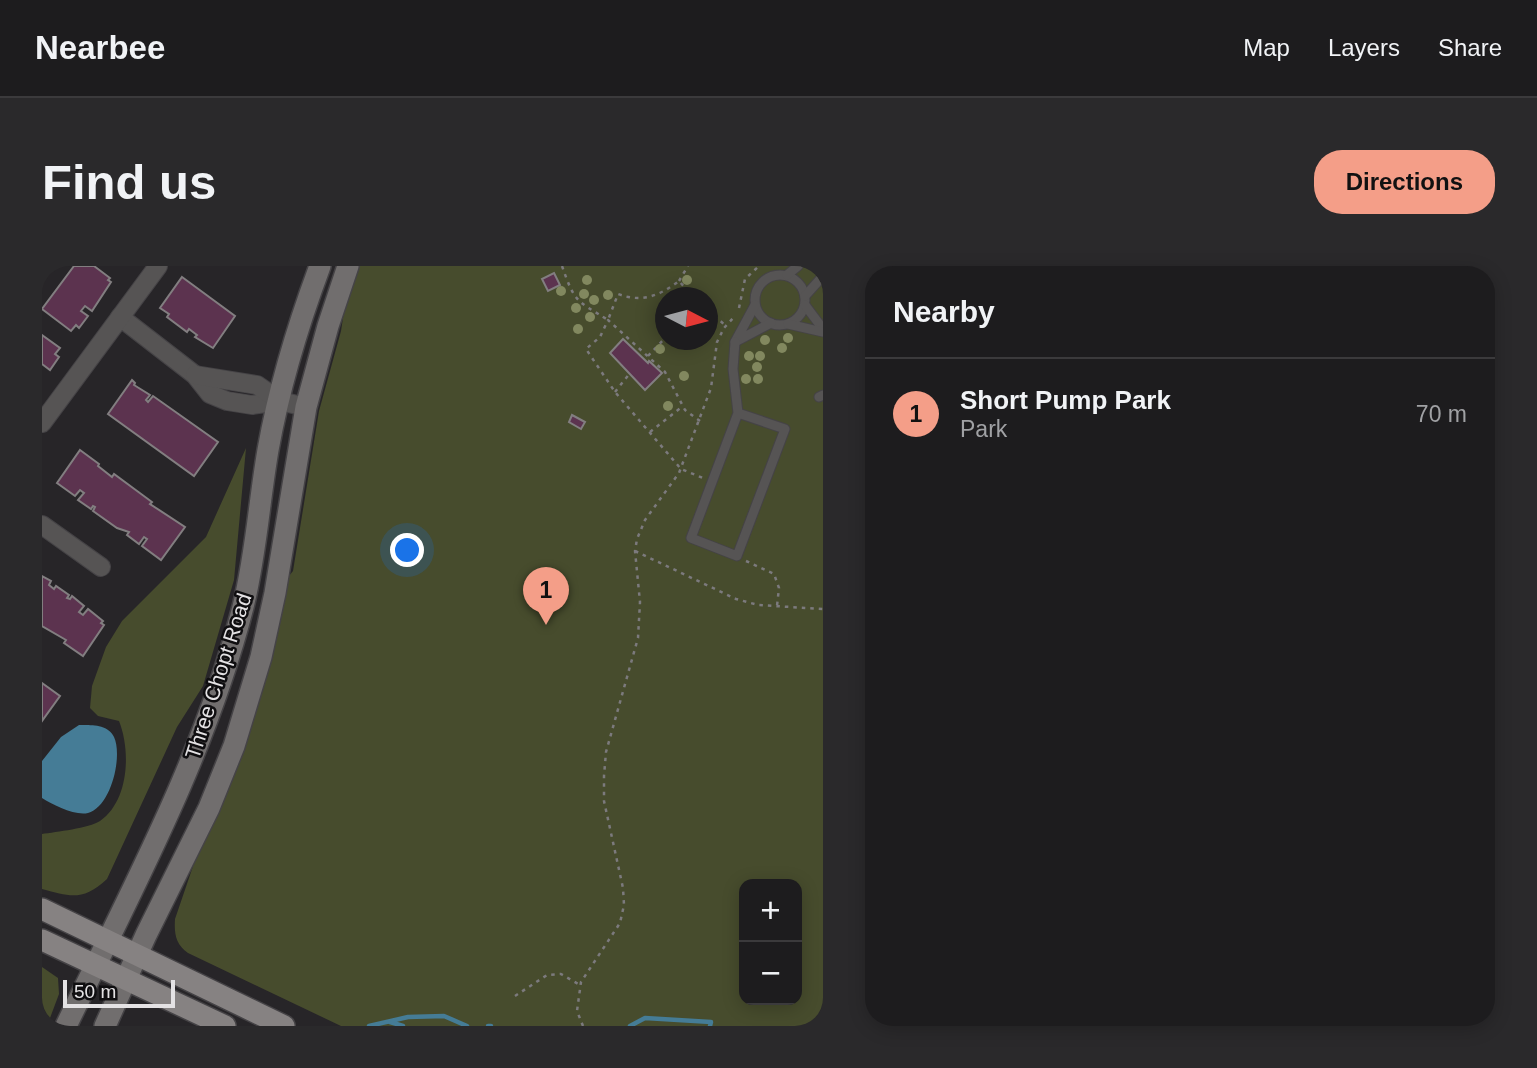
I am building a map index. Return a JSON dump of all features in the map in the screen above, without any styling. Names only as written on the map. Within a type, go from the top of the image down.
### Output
[{"type":"main road","name":"Three Chopt Road","points":[[66,1026],[183,783],[225,669],[250,575],[269,447],[296,338],[320,266]]},
{"type":"main road","name":"Three Chopt Road","points":[[105,1026],[209,808],[234,746],[261,657],[275,593],[306,407],[348,266]]},
{"type":"main road","points":[[42,908],[284,1026]]},
{"type":"main road","points":[[42,940],[225,1026]]},
{"type":"street","points":[[42,424],[158,266]]},
{"type":"street","points":[[120,317],[195,375],[257,385],[281,401],[306,407]]},
{"type":"street","points":[[42,525],[101,567]]},
{"type":"lane","points":[[787,275],[798,266]]},
{"type":"lane","points":[[738,412],[785,429],[737,556],[691,538],[738,412],[733,369],[735,342],[755,305],[755,296],[763,281],[778,274],[787,275],[799,283],[805,300],[823,330]]},
{"type":"lane","points":[[788,324],[796,319],[805,300],[823,276]]},
{"type":"lane","points":[[755,305],[764,319],[771,323],[823,330]]},
{"type":"lane","points":[[735,342],[771,323]]},
{"type":"path","points":[[562,266],[573,296],[580,304],[608,320],[665,372],[683,406],[700,421]]},
{"type":"path","points":[[688,266],[679,281],[653,298],[628,298],[618,294],[600,337],[586,349],[615,392],[681,469],[713,481]]},
{"type":"path","points":[[583,1026],[577,1011],[580,985],[620,923],[624,905],[623,888],[604,801],[604,776],[606,752],[638,638],[640,602],[635,551],[645,520],[681,469],[711,388],[717,342],[737,314],[745,279],[759,266]]},
{"type":"path","points":[[679,281],[684,287]]},
{"type":"path","points":[[718,319],[726,326]]},
{"type":"path","points":[[648,356],[655,349]]},
{"type":"path","points":[[615,392],[630,373]]},
{"type":"path","points":[[649,432],[683,406]]},
{"type":"path","points":[[635,551],[736,600],[758,606],[823,610]]},
{"type":"path","points":[[737,556],[774,574],[779,588],[777,607]]},
{"type":"path","points":[[515,996],[547,975],[561,974],[580,985]]},
{"type":"green space","points":[[351,266],[823,266],[823,1026],[341,1026],[188,953],[178,943],[175,919],[234,746],[275,593],[293,571],[319,411],[341,331]]},
{"type":"green space","points":[[246,448],[234,580],[203,686],[177,727],[107,879],[84,894],[69,895],[42,889],[42,834],[81,828],[100,821],[110,812],[122,788],[126,761],[119,721],[98,716],[90,708],[92,686],[106,647],[122,621],[206,537]]},
{"type":"green space","points":[[42,967],[58,978],[59,994],[47,1026],[42,1026]]},
{"type":"water","points":[[79,725],[99,726],[108,730],[114,737],[117,756],[109,791],[96,809],[83,814],[64,809],[42,798],[42,761],[61,737]]},
{"type":"building","points":[[74,266],[94,266],[110,278],[108,280],[111,282],[92,311],[85,306],[81,311],[88,316],[79,328],[76,325],[71,331],[42,309]]},
{"type":"building","points":[[554,273],[560,285],[548,291],[542,279]]},
{"type":"building","points":[[182,277],[235,316],[213,348],[195,337],[197,335],[189,329],[187,332],[167,317],[169,314],[160,308]]},
{"type":"building","points":[[42,335],[60,348],[55,354],[59,357],[50,370],[42,364]]},
{"type":"building","points":[[623,339],[662,373],[645,390],[610,353]]},
{"type":"building","points":[[132,380],[134,385],[150,395],[146,400],[148,402],[153,396],[218,442],[194,476],[108,414]]},
{"type":"building","points":[[572,415],[585,422],[581,429],[569,422]]},
{"type":"building","points":[[80,450],[112,477],[114,474],[152,502],[150,504],[185,527],[161,560],[142,546],[147,539],[144,537],[139,544],[127,535],[129,532],[117,528],[93,511],[95,507],[91,509],[78,500],[84,493],[80,490],[75,496],[57,483]]},
{"type":"building","points":[[42,576],[51,581],[49,585],[54,589],[56,586],[69,595],[67,598],[72,596],[84,606],[79,612],[83,615],[88,609],[103,621],[101,623],[104,625],[83,656],[64,643],[66,640],[42,626]]},
{"type":"building","points":[[42,683],[60,696],[42,721]]},
{"type":"waterway","points":[[369,1026],[408,1017],[444,1016],[467,1026]]},
{"type":"waterway","points":[[630,1026],[645,1018],[711,1022],[710,1026]]},
{"type":"waterway","points":[[390,1022],[403,1026]]},
{"type":"place","name":"Short Pump Park","points":[[546,625]]}]
